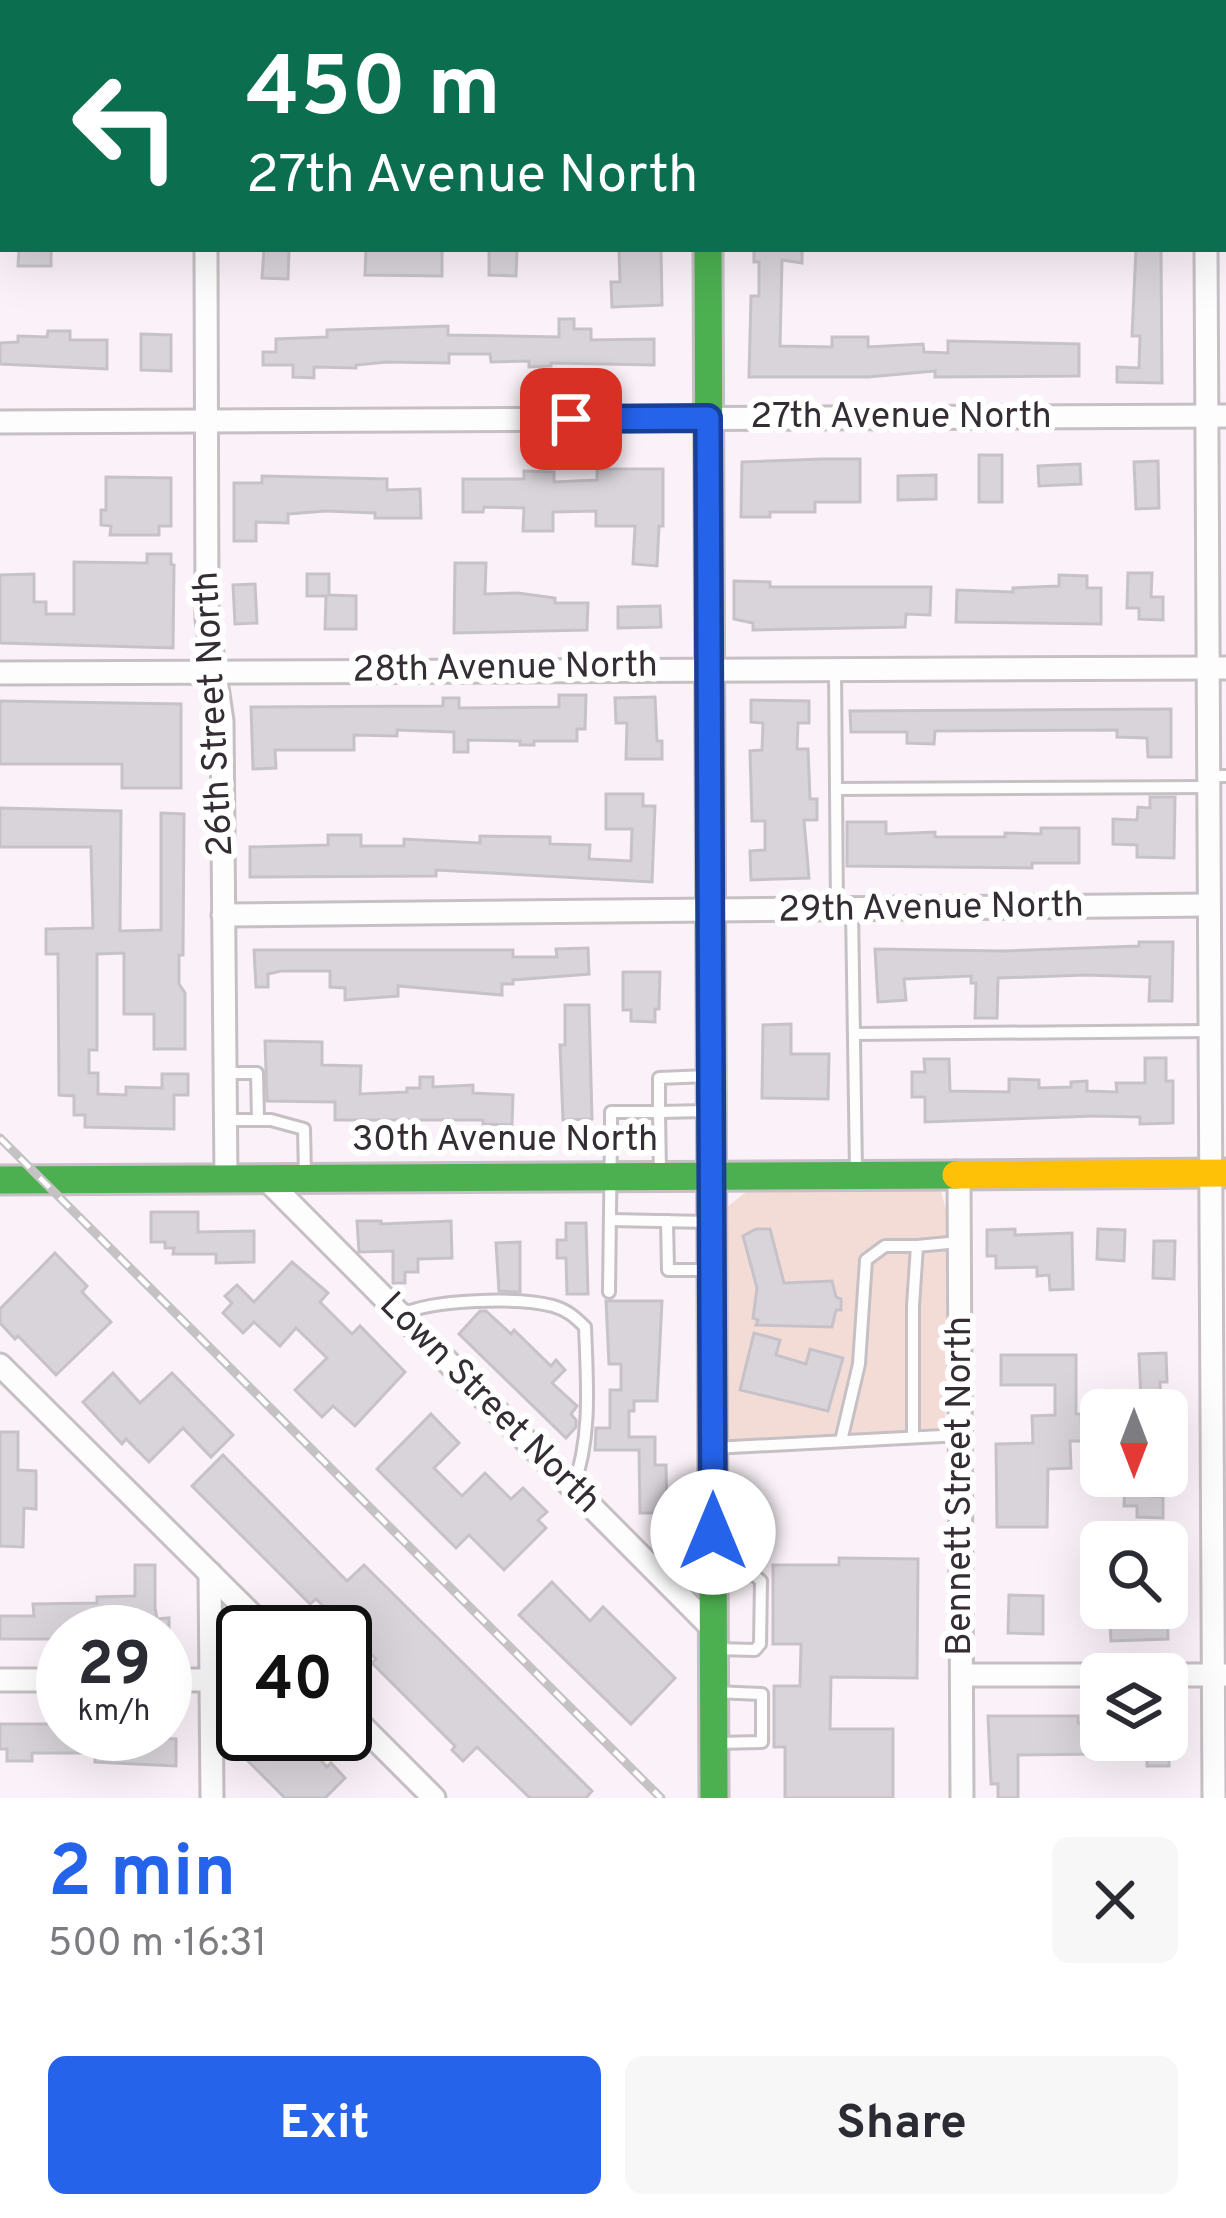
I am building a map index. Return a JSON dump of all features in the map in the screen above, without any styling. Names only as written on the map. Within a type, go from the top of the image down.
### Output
[{"type":"street","name":"26th Street North","points":[[206,252],[207,620],[223,721],[226,1179]]},
{"type":"street","points":[[708,252],[714,1798]]},
{"type":"street","points":[[1206,252],[1217,416],[1217,668],[1208,904],[1210,1031],[1218,1059],[1219,1173],[1220,1675],[1214,1798]]},
{"type":"street","name":"27th Avenue North","points":[[0,422],[1217,416]]},
{"type":"street","name":"28th Avenue North","points":[[0,673],[1217,668]]},
{"type":"street","name":"29th Avenue North","points":[[223,915],[1208,904]]},
{"type":"street","name":"30th Avenue North","points":[[0,1180],[1219,1173]]},
{"type":"street","name":"Bennett Street North","points":[[959,1175],[962,1798]]},
{"type":"street","name":"Lown Street North","points":[[265,1178],[573,1488],[713,1639]]},
{"type":"street","points":[[0,1365],[241,1605]]},
{"type":"street","points":[[210,1573],[212,1798]]},
{"type":"street","points":[[962,1675],[1080,1675]]},
{"type":"street","points":[[1188,1675],[1220,1675]]},
{"type":"street","points":[[0,1680],[36,1680]]},
{"type":"street","points":[[192,1680],[211,1680]]},
{"type":"street","points":[[372,1736],[434,1798]]},
{"type":"lane","points":[[835,668],[836,789],[854,1034],[856,1175]]},
{"type":"lane","points":[[836,789],[1214,780]]},
{"type":"lane","points":[[854,1034],[1210,1031]]},
{"type":"lane","points":[[227,1073],[256,1073],[258,1119]]},
{"type":"lane","points":[[660,1177],[659,1078],[711,1076]]},
{"type":"lane","points":[[609,1292],[611,1112],[712,1112]]},
{"type":"lane","points":[[227,1120],[258,1119],[304,1129],[305,1178]]},
{"type":"lane","points":[[611,1133],[659,1133]]},
{"type":"lane","points":[[610,1220],[712,1222]]},
{"type":"lane","points":[[667,1221],[668,1270],[712,1270]]},
{"type":"lane","points":[[841,1441],[859,1364],[866,1260],[885,1246],[959,1242]]},
{"type":"lane","points":[[913,1437],[917,1246]]},
{"type":"lane","points":[[401,1316],[430,1306],[494,1303],[539,1303],[574,1315],[585,1327],[587,1418],[583,1462],[573,1488]]},
{"type":"lane","points":[[713,1448],[961,1435]]},
{"type":"lane","points":[[713,1574],[754,1575],[761,1581],[760,1644],[755,1650],[713,1639]]},
{"type":"lane","points":[[713,1692],[762,1694],[762,1742],[714,1743]]},
{"type":"shaded area","points":[[927,1184],[941,1191],[949,1221],[945,1435],[720,1440],[723,1210],[750,1189]]},
{"type":"building","points":[[19,252],[51,252],[51,266],[18,266]]},
{"type":"building","points":[[264,252],[289,252],[288,279],[262,278]]},
{"type":"building","points":[[366,252],[442,252],[442,276],[365,275]]},
{"type":"building","points":[[489,252],[517,252],[516,276],[489,275]]},
{"type":"building","points":[[619,252],[661,252],[662,305],[612,307],[611,282],[620,282]]},
{"type":"building","points":[[754,252],[802,252],[802,263],[782,260],[780,346],[832,347],[832,337],[868,337],[868,347],[923,344],[924,352],[948,353],[948,341],[1079,344],[1079,376],[935,377],[935,371],[868,377],[749,377],[751,296],[759,296],[759,262],[754,262]]},
{"type":"building","points":[[1136,252],[1161,252],[1162,383],[1117,382],[1117,367],[1139,368],[1140,336],[1132,336]]},
{"type":"building","points":[[559,319],[574,319],[574,329],[591,329],[591,340],[654,339],[654,365],[551,363],[529,367],[529,361],[491,362],[490,354],[449,354],[449,363],[314,367],[314,378],[293,377],[293,365],[263,365],[263,352],[276,352],[276,339],[327,337],[327,330],[448,326],[448,335],[559,337]]},
{"type":"building","points":[[48,331],[70,331],[70,340],[107,340],[107,369],[0,364],[0,343],[18,342],[18,336],[47,337]]},
{"type":"building","points":[[141,334],[171,335],[171,371],[141,370]]},
{"type":"building","points":[[979,455],[1002,455],[1002,502],[979,502]]},
{"type":"building","points":[[860,459],[860,502],[815,502],[815,512],[741,517],[742,462]]},
{"type":"building","points":[[1158,461],[1159,508],[1136,509],[1134,462]]},
{"type":"building","points":[[1080,464],[1081,484],[1039,486],[1038,466]]},
{"type":"building","points":[[597,469],[663,469],[657,566],[633,564],[635,526],[596,526],[596,511],[553,512],[553,531],[523,531],[524,508],[484,507],[483,512],[463,512],[463,479],[524,479],[524,471],[554,472],[554,482],[597,480]]},
{"type":"building","points":[[936,475],[936,499],[898,500],[898,476]]},
{"type":"building","points":[[262,476],[387,479],[387,490],[420,489],[421,518],[326,511],[288,514],[288,523],[256,522],[256,541],[234,541],[234,483],[262,483]]},
{"type":"building","points":[[106,477],[171,478],[171,526],[159,526],[159,535],[110,535],[111,526],[101,525]]},
{"type":"building","points":[[147,554],[171,554],[173,648],[0,643],[0,575],[34,574],[34,602],[46,602],[46,614],[74,614],[74,562],[147,563]]},
{"type":"building","points":[[455,563],[486,563],[485,594],[518,593],[555,598],[555,603],[588,603],[587,630],[454,633]]},
{"type":"building","points":[[1128,573],[1152,573],[1151,597],[1163,597],[1163,620],[1139,619],[1139,608],[1127,608]]},
{"type":"building","points":[[307,574],[329,574],[329,595],[356,596],[356,629],[325,629],[326,596],[307,596]]},
{"type":"building","points":[[1059,575],[1087,576],[1087,588],[1101,588],[1101,624],[956,622],[957,590],[1013,592],[1013,588],[1059,586]]},
{"type":"building","points":[[734,581],[770,582],[770,587],[931,587],[930,615],[906,614],[905,627],[753,630],[753,623],[734,619]]},
{"type":"building","points":[[255,584],[257,623],[235,624],[233,585]]},
{"type":"building","points":[[660,606],[661,627],[618,628],[618,607]]},
{"type":"building","points":[[559,695],[586,695],[585,729],[577,729],[577,741],[520,745],[520,741],[468,740],[468,752],[454,752],[454,732],[397,730],[397,736],[354,735],[354,750],[275,750],[276,768],[253,769],[251,707],[443,706],[443,698],[459,698],[459,708],[559,707]]},
{"type":"building","points":[[655,697],[662,759],[626,759],[627,723],[616,723],[615,698]]},
{"type":"building","points":[[751,700],[809,701],[809,723],[798,723],[797,749],[808,749],[810,799],[817,799],[817,820],[804,820],[809,878],[751,880],[750,851],[765,850],[765,821],[752,821],[750,751],[762,750],[763,723],[751,722]]},
{"type":"building","points":[[0,701],[181,704],[181,788],[122,788],[122,764],[0,764]]},
{"type":"building","points":[[1171,709],[1171,757],[1148,757],[1147,738],[1117,737],[1117,730],[935,731],[934,744],[907,743],[907,732],[851,732],[850,711]]},
{"type":"building","points":[[606,794],[643,794],[643,806],[655,806],[652,882],[436,870],[436,876],[250,877],[250,847],[328,845],[328,835],[361,835],[361,846],[404,846],[404,839],[480,843],[480,836],[550,837],[550,844],[590,845],[589,859],[631,861],[632,829],[606,829]]},
{"type":"building","points":[[1150,797],[1175,797],[1174,858],[1137,857],[1137,845],[1113,844],[1113,819],[1137,820],[1138,807],[1150,808]]},
{"type":"building","points":[[0,808],[121,811],[120,931],[161,930],[161,813],[184,814],[179,984],[185,993],[185,1049],[154,1049],[154,1014],[124,1014],[124,953],[97,954],[97,1050],[89,1050],[89,1073],[98,1073],[98,1094],[126,1095],[126,1087],[162,1088],[162,1074],[188,1074],[188,1095],[174,1095],[174,1129],[85,1127],[85,1115],[74,1115],[74,1096],[59,1095],[58,954],[46,954],[46,929],[93,928],[91,847],[0,847]]},
{"type":"building","points":[[847,822],[886,822],[886,834],[935,832],[935,837],[1005,837],[1005,833],[1041,834],[1041,828],[1079,828],[1079,863],[1032,863],[1032,868],[847,866]]},
{"type":"building","points":[[1139,942],[1173,942],[1172,1001],[1149,1001],[1150,977],[1085,975],[998,978],[997,1018],[975,1018],[976,983],[971,983],[971,976],[904,979],[906,1000],[878,1002],[875,949],[1003,951],[1139,946]]},
{"type":"building","points":[[588,948],[589,974],[513,980],[513,984],[502,984],[502,995],[398,986],[398,996],[345,1000],[345,988],[330,987],[330,971],[281,971],[268,974],[268,987],[256,987],[254,950],[513,950],[513,957],[557,957],[556,949]]},
{"type":"building","points":[[623,972],[660,972],[655,1022],[631,1021],[631,1010],[623,1010]]},
{"type":"building","points":[[565,1005],[589,1005],[592,1119],[563,1120],[560,1045],[565,1045]]},
{"type":"building","points":[[791,1024],[791,1054],[829,1054],[828,1099],[762,1098],[763,1025]]},
{"type":"building","points":[[265,1041],[322,1042],[322,1065],[361,1066],[360,1094],[407,1092],[407,1088],[420,1088],[420,1077],[433,1077],[433,1087],[473,1085],[473,1093],[513,1095],[512,1125],[483,1124],[483,1120],[335,1120],[335,1102],[267,1101]]},
{"type":"building","points":[[1145,1058],[1166,1058],[1166,1081],[1173,1081],[1173,1123],[1140,1124],[1140,1117],[1094,1116],[925,1122],[925,1097],[912,1097],[912,1072],[925,1072],[924,1059],[949,1059],[950,1091],[1009,1092],[1009,1079],[1039,1080],[1039,1088],[1071,1087],[1071,1082],[1087,1081],[1087,1091],[1117,1092],[1116,1083],[1145,1083]]},
{"type":"building","points":[[151,1212],[198,1212],[198,1232],[254,1231],[254,1262],[216,1263],[216,1254],[173,1254],[174,1248],[165,1248],[165,1242],[151,1242]]},
{"type":"building","points":[[357,1221],[451,1221],[452,1258],[418,1259],[418,1272],[405,1272],[405,1283],[393,1283],[393,1251],[359,1252]]},
{"type":"building","points":[[566,1223],[586,1223],[588,1294],[567,1294],[566,1258],[557,1258],[557,1240],[566,1240]]},
{"type":"building","points":[[770,1229],[784,1283],[832,1281],[841,1310],[836,1310],[832,1327],[756,1325],[757,1288],[743,1236]]},
{"type":"building","points":[[1015,1229],[1015,1235],[1072,1233],[1073,1289],[1050,1290],[1049,1275],[1037,1276],[1037,1267],[996,1268],[996,1256],[987,1256],[987,1230]]},
{"type":"building","points":[[1098,1229],[1125,1230],[1124,1261],[1097,1259]]},
{"type":"building","points":[[1154,1241],[1175,1241],[1174,1279],[1153,1278]]},
{"type":"building","points":[[520,1242],[520,1292],[499,1291],[496,1243]]},
{"type":"building","points":[[55,1253],[87,1286],[82,1292],[111,1322],[56,1375],[0,1323],[0,1309]]},
{"type":"building","points":[[292,1262],[328,1293],[320,1302],[352,1334],[360,1326],[405,1372],[355,1426],[333,1406],[322,1417],[295,1390],[327,1358],[296,1328],[280,1346],[254,1322],[243,1333],[223,1313],[232,1303],[225,1296],[237,1285],[254,1302]]},
{"type":"building","points":[[606,1301],[662,1301],[657,1401],[634,1401],[629,1437],[655,1437],[655,1465],[666,1465],[667,1513],[640,1513],[639,1450],[595,1450],[596,1428],[610,1428],[610,1390],[621,1390],[621,1364],[609,1364]]},
{"type":"building","points":[[480,1311],[511,1334],[514,1330],[551,1366],[556,1360],[565,1370],[552,1383],[577,1406],[571,1414],[576,1427],[566,1438],[459,1334]]},
{"type":"building","points":[[754,1333],[780,1340],[776,1355],[806,1364],[810,1349],[843,1358],[828,1411],[740,1390]]},
{"type":"building","points":[[1166,1353],[1167,1382],[1160,1382],[1160,1389],[1140,1389],[1139,1354]]},
{"type":"building","points":[[1001,1355],[1076,1355],[1080,1441],[1070,1441],[1071,1468],[1048,1469],[1047,1527],[997,1527],[996,1444],[1033,1443],[1032,1416],[1055,1415],[1055,1385],[1001,1385]]},
{"type":"building","points":[[113,1373],[140,1403],[172,1373],[233,1435],[211,1457],[183,1428],[149,1462],[126,1439],[122,1444],[83,1402]]},
{"type":"building","points":[[431,1414],[459,1443],[434,1468],[462,1496],[485,1473],[511,1499],[523,1488],[547,1512],[538,1520],[546,1528],[504,1570],[469,1535],[456,1548],[377,1469]]},
{"type":"building","points":[[0,1432],[18,1432],[18,1470],[36,1471],[36,1509],[24,1508],[23,1547],[0,1546]]},
{"type":"building","points":[[223,1455],[347,1581],[364,1565],[592,1791],[586,1798],[530,1798],[477,1747],[463,1761],[452,1750],[455,1746],[372,1663],[376,1659],[372,1655],[372,1605],[322,1605],[316,1599],[310,1604],[192,1486]]},
{"type":"building","points":[[1124,1497],[1163,1497],[1163,1518],[1137,1517],[1137,1506],[1124,1506]]},
{"type":"building","points":[[839,1558],[918,1559],[917,1678],[831,1677],[830,1729],[893,1729],[893,1798],[785,1798],[785,1747],[774,1747],[774,1686],[800,1686],[801,1644],[773,1644],[773,1565],[839,1565]]},
{"type":"building","points":[[135,1565],[155,1565],[155,1605],[36,1605],[36,1639],[0,1639],[0,1616],[34,1616],[33,1604],[97,1603],[97,1597],[135,1596]]},
{"type":"building","points":[[552,1582],[590,1621],[603,1607],[675,1678],[631,1724],[519,1615]]},
{"type":"building","points":[[1009,1595],[1043,1596],[1043,1634],[1008,1633]]},
{"type":"building","points":[[1110,1629],[1168,1629],[1168,1639],[1111,1641]]},
{"type":"building","points":[[988,1716],[1078,1716],[1080,1754],[1018,1755],[1018,1798],[998,1798],[998,1784],[991,1784]]},
{"type":"building","points":[[0,1724],[36,1724],[32,1761],[7,1761],[7,1749],[0,1749]]},
{"type":"building","points":[[176,1761],[176,1766],[95,1762]]},
{"type":"building","points":[[248,1761],[322,1761],[327,1767],[331,1763],[345,1778],[325,1798],[285,1798]]},
{"type":"building","points":[[1147,1761],[1169,1761],[1169,1766],[1147,1766]]},
{"type":"railway","points":[[0,1138],[661,1798]]},
{"type":"traffic: fast","points":[[708,252],[714,1798]]},
{"type":"traffic: fast","points":[[0,1180],[956,1175]]},
{"type":"traffic: slow","points":[[956,1175],[1226,1173]]},
{"type":"route","points":[[571,419],[708,418],[713,1532]]}]
